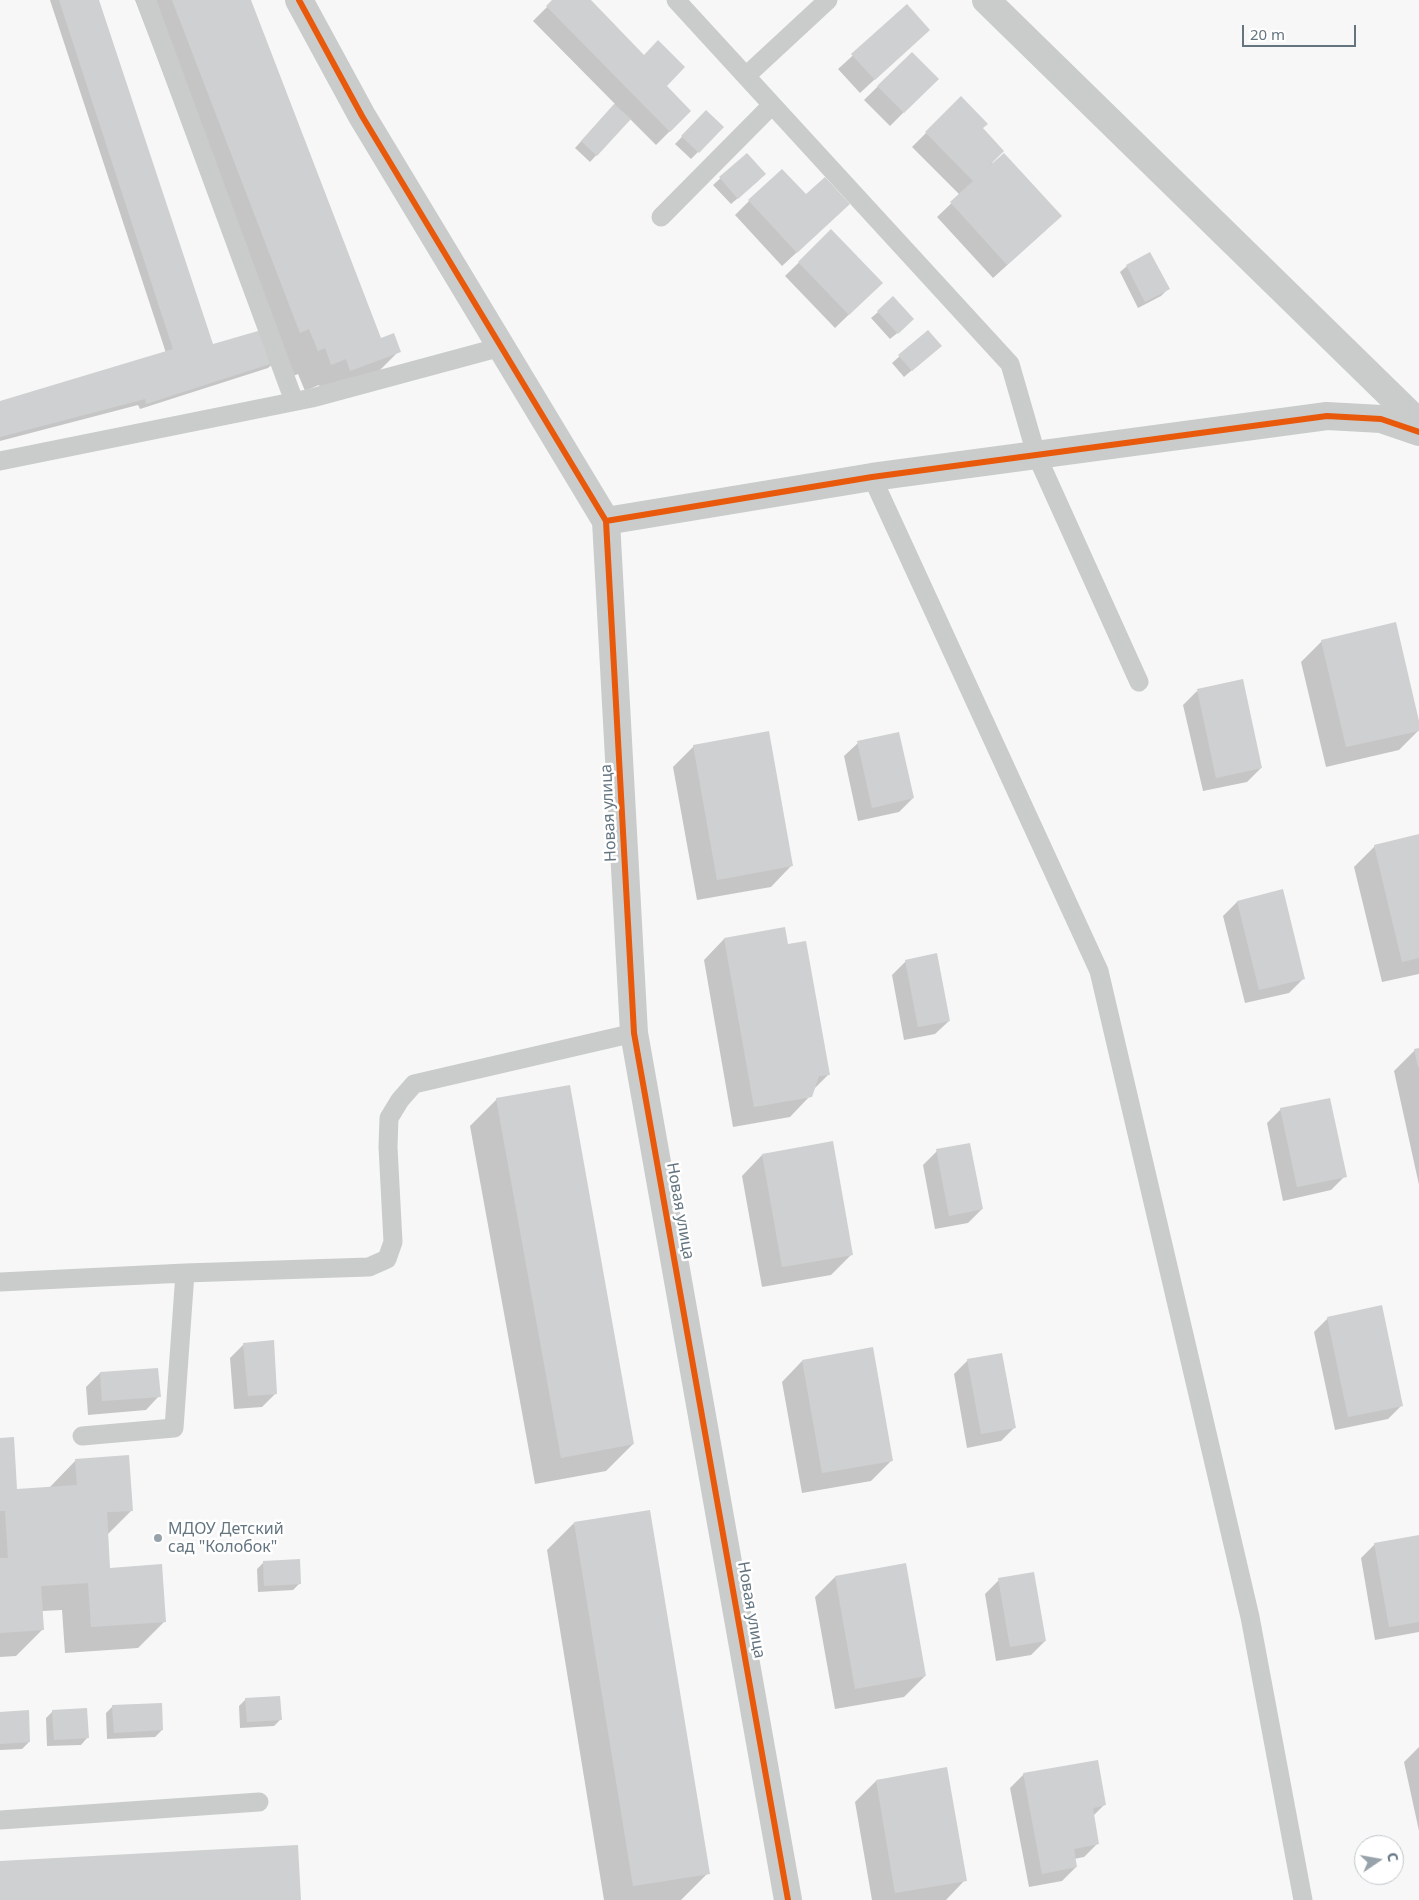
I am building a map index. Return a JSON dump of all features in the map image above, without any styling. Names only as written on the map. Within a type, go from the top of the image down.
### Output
[{"type":"street","points":[[299,0],[362,116],[606,521],[872,477],[1327,416],[1381,420],[1419,432]]},
{"type":"street","points":[[986,0],[1419,423]]},
{"type":"street","name":"Новая улица","points":[[606,521],[634,1033],[788,1900]]},
{"type":"lane","points":[[146,0],[294,401]]},
{"type":"lane","points":[[676,0],[1010,364],[1036,454],[1139,682]]},
{"type":"lane","points":[[746,76],[828,0]]},
{"type":"lane","points":[[661,217],[772,105]]},
{"type":"lane","points":[[0,461],[294,401],[501,347]]},
{"type":"lane","points":[[872,477],[1099,971],[1250,1617],[1303,1900]]},
{"type":"lane","points":[[0,1282],[369,1267],[387,1259],[392,1242],[388,1147],[389,1118],[400,1100],[414,1084],[634,1033]]},
{"type":"lane","points":[[82,1436],[174,1428],[185,1273]]},
{"type":"lane","points":[[0,1820],[259,1802]]},
{"type":"building","points":[[59,0],[99,0],[213,344],[265,329],[276,362],[146,404],[145,399],[0,437],[0,401],[173,349]]},
{"type":"building","points":[[172,0],[251,0],[381,338],[394,333],[401,352],[350,371],[346,359],[331,365],[325,348],[318,351],[309,329],[300,333]]},
{"type":"building","points":[[552,0],[591,0],[644,55],[658,40],[685,67],[667,86],[691,111],[670,132],[546,6]]},
{"type":"building","points":[[907,4],[930,30],[875,80],[851,54]]},
{"type":"building","points":[[912,52],[939,79],[904,113],[877,86]]},
{"type":"building","points":[[961,96],[988,124],[983,128],[1004,151],[986,169],[1004,153],[1062,216],[1007,265],[950,202],[973,181],[925,132]]},
{"type":"building","points":[[614,104],[631,119],[597,156],[581,141]]},
{"type":"building","points":[[706,110],[724,127],[699,153],[681,136]]},
{"type":"building","points":[[747,153],[766,174],[738,199],[719,177]]},
{"type":"building","points":[[782,169],[806,194],[825,177],[850,204],[797,253],[748,200]]},
{"type":"building","points":[[831,229],[883,283],[849,315],[798,262]]},
{"type":"building","points":[[1150,252],[1170,289],[1145,302],[1126,265]]},
{"type":"building","points":[[893,296],[914,319],[898,334],[877,311]]},
{"type":"building","points":[[928,330],[942,346],[912,371],[898,355]]},
{"type":"building","points":[[1396,622],[1419,721],[1419,731],[1346,747],[1321,640]]},
{"type":"building","points":[[1243,679],[1262,768],[1216,778],[1197,689]]},
{"type":"building","points":[[769,731],[793,866],[717,880],[693,745]]},
{"type":"building","points":[[899,732],[914,798],[872,808],[857,741]]},
{"type":"building","points":[[1419,834],[1419,958],[1402,962],[1374,845]]},
{"type":"building","points":[[1283,889],[1305,979],[1259,990],[1237,901]]},
{"type":"building","points":[[785,927],[788,944],[806,941],[830,1075],[819,1076],[812,1097],[754,1107],[724,938]]},
{"type":"building","points":[[937,953],[950,1021],[918,1027],[905,960]]},
{"type":"building","points":[[1419,1048],[1419,1067],[1418,1067],[1414,1049]]},
{"type":"building","points":[[570,1085],[634,1444],[561,1458],[496,1098]]},
{"type":"building","points":[[1330,1098],[1347,1177],[1297,1187],[1280,1108]]},
{"type":"building","points":[[833,1141],[853,1255],[782,1267],[762,1154]]},
{"type":"building","points":[[970,1143],[983,1209],[949,1216],[936,1149]]},
{"type":"building","points":[[1382,1305],[1403,1406],[1348,1417],[1327,1317]]},
{"type":"building","points":[[274,1340],[277,1394],[248,1396],[243,1343]]},
{"type":"building","points":[[873,1347],[893,1461],[822,1473],[802,1360]]},
{"type":"building","points":[[1002,1353],[1016,1428],[981,1434],[967,1359]]},
{"type":"building","points":[[158,1368],[161,1397],[102,1401],[100,1372]]},
{"type":"building","points":[[14,1437],[17,1489],[77,1485],[75,1459],[129,1455],[133,1511],[107,1512],[110,1568],[162,1564],[166,1622],[91,1627],[88,1583],[41,1586],[44,1630],[0,1633],[0,1558],[8,1558],[5,1511],[0,1511],[0,1438]]},
{"type":"building","points":[[650,1510],[710,1874],[633,1886],[574,1522]]},
{"type":"building","points":[[1419,1535],[1419,1622],[1389,1627],[1374,1543]]},
{"type":"building","points":[[300,1559],[301,1584],[264,1586],[263,1561]]},
{"type":"building","points":[[906,1563],[926,1676],[855,1689],[835,1576]]},
{"type":"building","points":[[1034,1572],[1046,1641],[1010,1647],[998,1578]]},
{"type":"building","points":[[280,1696],[282,1720],[247,1722],[245,1698]]},
{"type":"building","points":[[162,1703],[163,1730],[114,1733],[112,1705]]},
{"type":"building","points":[[87,1708],[89,1738],[54,1740],[52,1710]]},
{"type":"building","points":[[29,1710],[30,1742],[0,1744],[0,1712]]},
{"type":"building","points":[[1098,1760],[1106,1805],[1093,1808],[1099,1844],[1074,1849],[1077,1867],[1042,1874],[1023,1773]]},
{"type":"building","points":[[947,1767],[967,1881],[895,1893],[876,1780]]},
{"type":"building","points":[[298,1845],[301,1900],[0,1900],[0,1861]]},
{"type":"cycle path","points":[[299,0],[362,116],[606,521],[634,1033],[788,1900]]},
{"type":"cycle path","points":[[606,521],[872,477],[1327,416],[1381,419],[1419,432]]},
{"type":"place","name":"МДОУ Детский сад \"Колобок\"","points":[[158,1538]]}]
